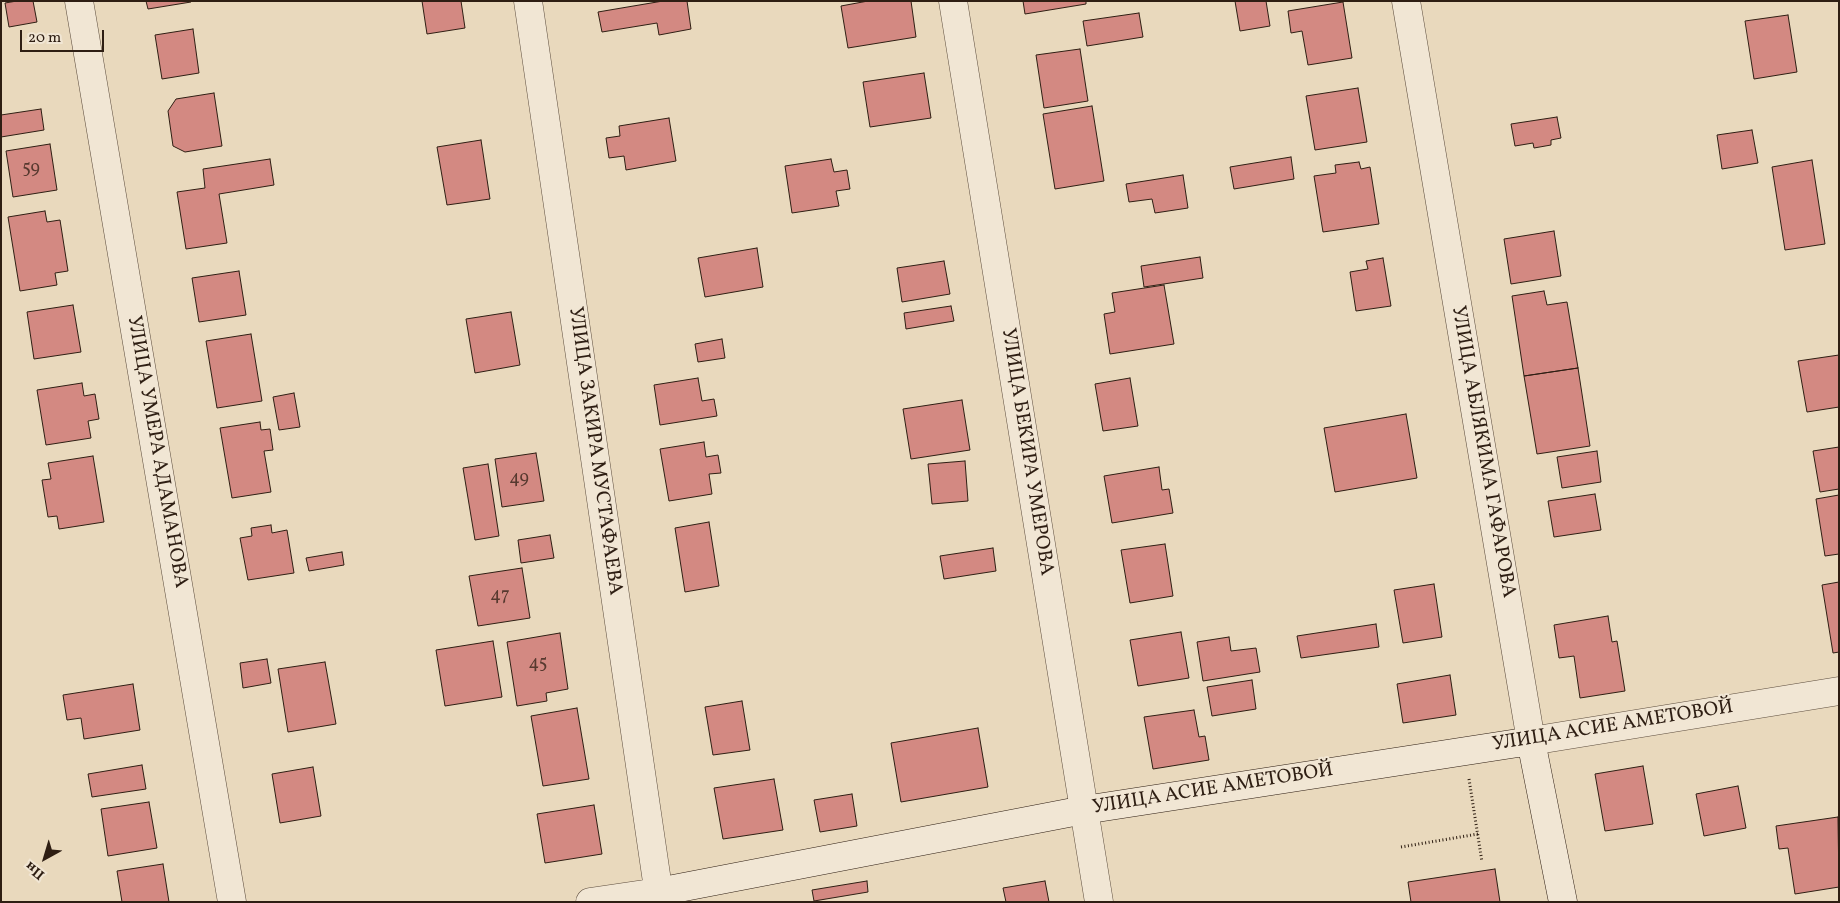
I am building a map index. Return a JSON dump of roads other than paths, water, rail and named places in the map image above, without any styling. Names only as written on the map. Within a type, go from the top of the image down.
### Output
[{"type":"street","name":"УЛИЦА УМЕРА АДАМАНОВА","points":[[79,1],[232,902]]},
{"type":"street","name":"УЛИЦА ЗАКИРА МУСТАФАЕВА","points":[[528,1],[659,897]]},
{"type":"street","name":"УЛИЦА БЕКИРА УМЕРОВА","points":[[953,1],[1099,902]]},
{"type":"street","name":"УЛИЦА АБЛЯКИМА ГАФАРОВА","points":[[1406,1],[1531,741],[1563,902]]},
{"type":"street","name":"УЛИЦА АСИЕ АМЕТОВОЙ","points":[[590,902],[659,897],[1084,810],[1839,691]]}]
